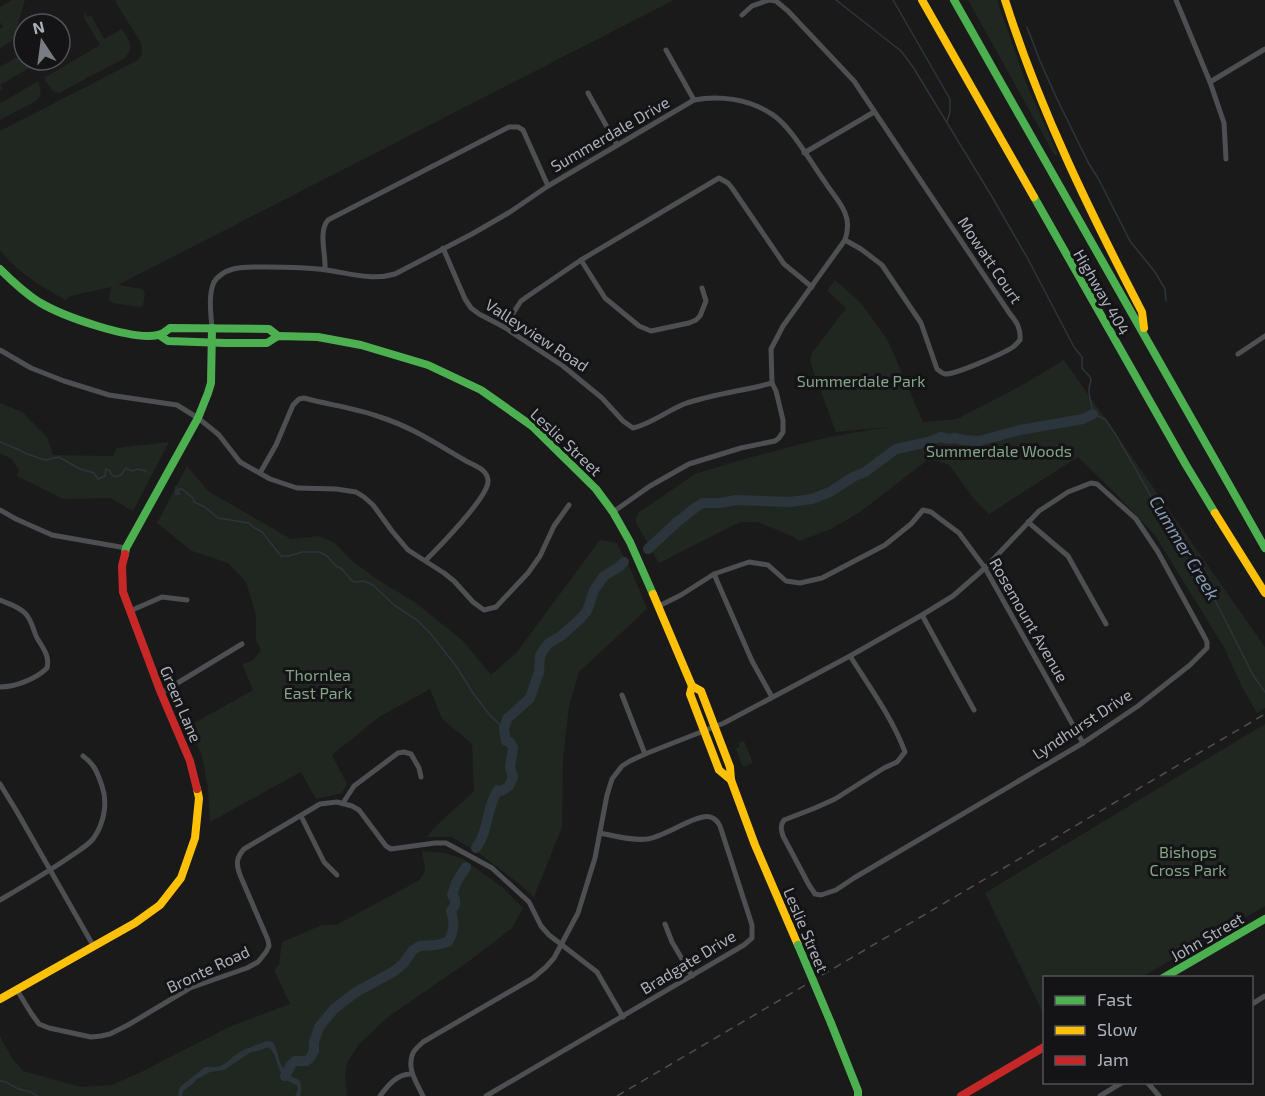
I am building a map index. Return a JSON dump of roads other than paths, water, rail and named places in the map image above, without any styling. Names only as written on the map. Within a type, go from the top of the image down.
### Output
[{"type":"main road","name":"Highway 404","points":[[922,0],[1186,465],[1265,593]]},
{"type":"main road","name":"Highway 404","points":[[954,0],[1265,548]]},
{"type":"main road","points":[[1005,0],[1015,35],[1051,126],[1089,209],[1142,312],[1145,334]]},
{"type":"main road","name":"Leslie Street","points":[[0,269],[18,286],[47,307],[79,320],[138,335],[159,335],[170,328],[212,328],[269,329],[278,336]]},
{"type":"main road","name":"Green Lane","points":[[0,999],[135,923],[160,905],[181,878],[195,838],[199,798],[190,761],[161,693],[123,592],[122,566],[126,548],[198,418],[211,383],[212,328]]},
{"type":"main road","name":"Leslie Street","points":[[159,335],[168,341],[212,343],[267,343],[278,336],[318,337],[361,345],[428,365],[481,390],[532,426],[596,489],[613,512],[630,542],[692,686],[690,694],[719,771],[730,780]]},
{"type":"main road","name":"Leslie Street","points":[[692,686],[701,691],[730,767],[730,780],[755,846],[860,1094]]},
{"type":"main road","name":"John Street","points":[[1166,976],[1265,919]]},
{"type":"main road","points":[[961,1096],[1043,1048]]},
{"type":"street","name":"Mowatt Court","points":[[742,15],[752,6],[770,0],[776,1],[854,81],[1016,322],[1021,334],[1020,340],[1008,350],[981,362],[949,374],[940,372],[921,323],[882,265],[861,249],[844,240]]},
{"type":"street","points":[[1176,0],[1210,82],[1224,123],[1226,159]]},
{"type":"street","points":[[1210,82],[1265,49]]},
{"type":"street","points":[[666,50],[694,100]]},
{"type":"street","points":[[588,93],[617,145]]},
{"type":"street","name":"Summerdale Drive","points":[[212,328],[211,293],[218,278],[229,271],[256,267],[287,267],[326,269],[373,278],[395,274],[510,212],[548,186],[694,100],[706,97],[725,98],[756,105],[774,115],[792,133],[846,213],[848,233],[844,240]]},
{"type":"street","points":[[804,153],[874,112]]},
{"type":"street","points":[[326,269],[323,233],[324,224],[328,220],[509,127],[518,127],[523,130],[548,186]]},
{"type":"street","points":[[504,327],[521,302],[580,260],[719,178],[732,188],[784,264],[812,287]]},
{"type":"street","points":[[613,512],[650,486],[689,464],[741,448],[775,441],[783,432],[781,409],[772,383],[771,349],[783,326],[844,240]]},
{"type":"street","name":"Valleyview Road","points":[[443,249],[468,305],[563,366],[602,398],[623,421],[633,428],[642,426],[682,405],[772,383]]},
{"type":"street","points":[[580,260],[605,298],[639,326],[651,331],[696,320],[706,300],[702,288]]},
{"type":"street","points":[[1238,354],[1265,336]]},
{"type":"street","points":[[0,350],[31,368],[109,395],[177,405],[219,435],[240,462],[270,479],[297,488],[356,492],[373,505],[408,550],[454,581],[484,610],[496,607],[504,600],[531,568],[540,556],[554,526],[569,506]]},
{"type":"street","points":[[260,473],[276,445],[293,405],[299,399],[304,398],[380,416],[426,436],[477,466],[487,475],[488,484],[463,519],[426,560]]},
{"type":"street","name":"Lyndhurst Drive","points":[[561,945],[578,913],[595,858],[605,802],[612,779],[622,766],[645,754],[714,727],[850,656],[953,596],[985,568],[1039,511],[1060,496],[1091,483],[1097,484],[1136,519],[1158,552],[1207,642],[1207,648],[1190,665],[1083,743],[836,890],[818,895],[808,885],[783,836],[781,830],[784,820],[835,799],[897,762],[905,752],[885,712],[850,656]]},
{"type":"street","points":[[0,510],[52,536],[126,548]]},
{"type":"street","name":"Rosemount Avenue","points":[[659,606],[714,574],[749,562],[768,565],[786,581],[800,583],[822,578],[885,545],[911,524],[923,510],[931,512],[959,533],[985,568],[1083,743]]},
{"type":"street","points":[[1028,522],[1068,556],[1106,624]]},
{"type":"street","points":[[714,574],[752,662],[772,697]]},
{"type":"street","points":[[130,611],[162,597],[186,600]]},
{"type":"street","points":[[0,600],[18,607],[27,615],[45,651],[48,664],[47,668],[37,675],[9,687],[0,687]]},
{"type":"street","points":[[922,615],[974,710]]},
{"type":"street","points":[[161,693],[242,644]]},
{"type":"street","points":[[622,695],[645,754]]},
{"type":"street","points":[[421,777],[411,754],[398,753],[354,786],[343,803],[359,810],[386,846],[391,849],[446,843],[492,868],[529,902],[541,926],[549,934],[593,967],[623,1017]]},
{"type":"street","points":[[0,900],[50,870],[92,840],[100,827],[104,814],[103,789],[93,763],[83,756]]},
{"type":"street","points":[[0,784],[94,947]]},
{"type":"street","name":"Bronte Road","points":[[17,990],[39,1024],[90,1037],[101,1036],[128,1025],[190,988],[258,962],[269,946],[268,940],[236,865],[237,859],[244,849],[320,804],[343,803]]},
{"type":"street","points":[[301,816],[324,862],[337,875]]},
{"type":"street","name":"Bradgate Drive","points":[[486,1096],[623,1017],[752,938],[753,925],[717,821],[711,817],[700,818],[647,839],[630,839],[600,833]]},
{"type":"street","points":[[665,924],[672,942],[692,976]]},
{"type":"street","points":[[423,1096],[412,1074],[412,1062],[414,1053],[423,1042],[533,978],[554,958],[561,945]]},
{"type":"street","points":[[380,1096],[404,1073],[412,1074]]},
{"type":"street","points":[[1100,1096],[1121,1084]]},
{"type":"street","points":[[1148,1084],[1159,1096]]},
{"type":"waterway","name":"Cummer Creek","points":[[836,0],[901,51],[913,67],[991,195],[1028,259],[1074,347],[1082,357],[1082,368],[1091,381],[1089,394],[1093,414],[1105,419],[1116,435],[1168,526],[1209,588],[1253,675],[1265,692]]},
{"type":"waterway","points":[[893,0],[950,99],[947,121]]},
{"type":"waterway","points":[[1027,27],[1057,99],[1089,164],[1130,241],[1155,272],[1165,289],[1166,301]]},
{"type":"waterway","points":[[648,549],[676,523],[703,503],[736,500],[789,502],[812,499],[830,492],[865,472],[896,449],[940,437],[979,441],[1020,430],[1083,419],[1093,414]]},
{"type":"waterway","points":[[0,442],[45,460],[59,457],[80,469],[94,473],[98,479],[105,476],[106,469],[115,477],[121,475],[126,468],[132,471],[138,469],[146,471]]},
{"type":"waterway","points":[[176,487],[176,494],[179,494],[178,490],[182,489],[193,498],[194,502],[205,507],[218,518],[249,523],[262,532],[281,556],[320,552],[342,569],[351,580],[364,581],[373,585],[431,634],[489,714],[504,729]]},
{"type":"waterway","points":[[476,848],[483,834],[494,797],[498,790],[502,791],[509,786],[513,777],[510,767],[513,748],[510,742],[506,741],[504,729],[507,719],[530,698],[539,672],[540,656],[544,649],[580,619],[587,611],[594,590],[604,576],[624,562]]},
{"type":"waterway","points":[[285,1076],[295,1061],[306,1061],[310,1058],[314,1051],[314,1042],[319,1027],[334,1009],[356,992],[393,972],[403,964],[413,950],[420,946],[448,942],[453,927],[451,911],[455,905],[452,895],[466,867]]},
{"type":"waterway","points":[[0,1081],[37,1096]]},
{"type":"railway","points":[[617,1096],[1265,714]]},
{"type":"park label","name":"Summerdale Park","points":[[861,381]]},
{"type":"park label","name":"Summerdale Woods","points":[[999,451]]},
{"type":"park label","name":"Thornlea East Park","points":[[318,684]]},
{"type":"park label","name":"Bishops Cross Park","points":[[1188,861]]}]
